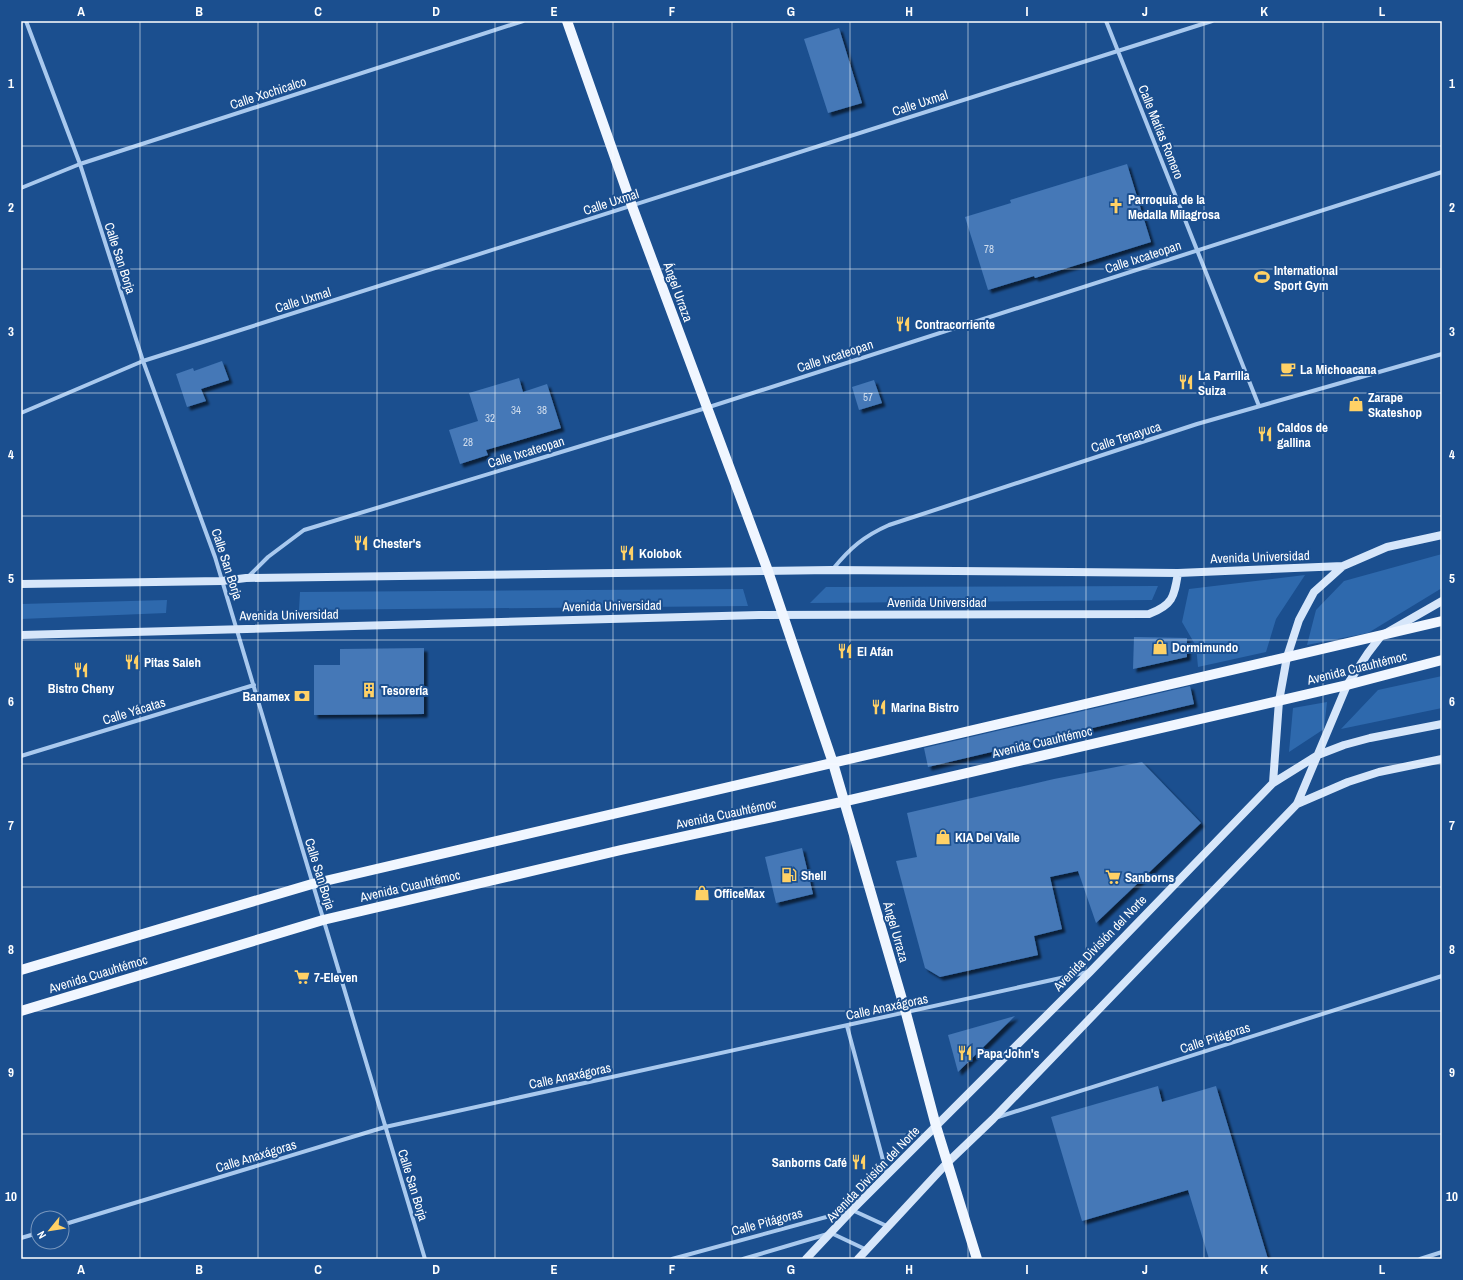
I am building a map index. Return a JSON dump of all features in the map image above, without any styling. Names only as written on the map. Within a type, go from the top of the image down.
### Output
[{"type":"main road","name":"Ángel Urraza","points":[[567,21],[632,206],[768,571],[846,801],[906,1013],[936,1126],[977,1259]]},
{"type":"main road","points":[[1273,783],[1279,701],[1287,657],[1299,620],[1314,592],[1343,566],[1387,547],[1442,535]]},
{"type":"main road","name":"Avenida Universidad","points":[[21,584],[222,580],[246,578],[832,570],[1178,573],[1343,566]]},
{"type":"main road","name":"Avenida Universidad","points":[[21,635],[783,614],[1149,614],[1163,609],[1174,597],[1178,573]]},
{"type":"main road","points":[[858,1259],[947,1163],[993,1119],[1297,804],[1346,685],[1381,636],[1442,601]]},
{"type":"main road","name":"Avenida Cuauhtémoc","points":[[21,970],[312,884],[1442,621]]},
{"type":"main road","name":"Avenida Cuauhtémoc","points":[[21,1011],[323,920],[621,850],[846,801],[1279,701],[1442,660]]},
{"type":"main road","points":[[1273,783],[1318,755],[1344,745],[1370,738],[1442,724]]},
{"type":"main road","points":[[1297,804],[1348,782],[1379,772],[1442,759]]},
{"type":"main road","name":"Avenida División del Norte","points":[[806,1259],[852,1210],[1090,972],[1273,783]]},
{"type":"street","name":"Calle San Borja","points":[[26,21],[80,164],[143,361],[215,556],[425,1259]]},
{"type":"street","name":"Calle Xochicalco","points":[[21,188],[80,164],[523,21]]},
{"type":"street","name":"Calle Matías Romero","points":[[1106,21],[1259,406]]},
{"type":"street","name":"Calle Uxmal","points":[[21,413],[143,361],[1212,21]]},
{"type":"street","name":"Calle Ixcateopan","points":[[246,578],[268,557],[304,530],[706,408],[1442,172]]},
{"type":"street","name":"Calle Tenayuca","points":[[832,570],[849,550],[870,534],[889,524],[1259,406],[1442,354]]},
{"type":"street","name":"Calle Yácatas","points":[[21,756],[254,685]]},
{"type":"street","name":"Calle Anaxágoras","points":[[70,1223],[385,1126],[1090,972]]},
{"type":"street","name":"Calle Pitágoras","points":[[993,1119],[1442,976]]},
{"type":"street","points":[[847,1026],[888,1175]]},
{"type":"street","name":"Calle Pitágoras","points":[[672,1259],[852,1210]]},
{"type":"street","points":[[852,1210],[889,1227]]},
{"type":"street","points":[[743,1259],[831,1233],[867,1250]]},
{"type":"street","points":[[1420,1259],[1442,1252]]},
{"type":"shaded area","points":[[1442,554],[1442,588],[1368,633],[1307,645],[1316,610],[1344,581]]},
{"type":"shaded area","points":[[1305,575],[1276,619],[1266,652],[1198,667],[1196,646],[1182,622],[1189,589]]},
{"type":"shaded area","points":[[1158,586],[1152,600],[810,603],[826,587]]},
{"type":"shaded area","points":[[743,589],[748,606],[299,610],[300,592]]},
{"type":"shaded area","points":[[167,600],[166,613],[21,619],[21,604]]},
{"type":"shaded area","points":[[1442,676],[1442,708],[1341,729],[1378,690]]},
{"type":"shaded area","points":[[1327,702],[1324,729],[1289,752],[1293,708]]},
{"type":"building","points":[[839,28],[862,103],[828,113],[804,39]]},
{"type":"building","points":[[1127,164],[1151,242],[1035,278],[1034,276],[988,290],[965,217],[1011,203],[1010,200]]},
{"type":"building","points":[[222,361],[229,380],[201,389],[206,401],[187,407],[176,374],[193,368],[194,371]]},
{"type":"building","points":[[519,378],[523,392],[547,384],[561,428],[486,450],[488,455],[460,464],[449,430],[478,421],[469,393]]},
{"type":"building","points":[[874,380],[882,403],[859,410],[852,387]]},
{"type":"building","name":"Dormimundo","points":[[1134,637],[1187,638],[1187,657],[1133,669]]},
{"type":"building","name":"Tesorería","points":[[424,648],[424,714],[314,715],[314,665],[340,665],[340,649]]},
{"type":"building","points":[[1190,686],[1194,704],[928,767],[924,748]]},
{"type":"building","points":[[1142,762],[1201,823],[1096,923],[1078,871],[1050,877],[1062,929],[1034,936],[1038,955],[940,977],[925,968],[896,861],[917,857],[907,813],[1054,779]]},
{"type":"building","name":"Shell","points":[[802,848],[813,894],[776,903],[765,857]]},
{"type":"building","name":"Papa John's","points":[[1015,1016],[958,1072],[948,1035]]},
{"type":"building","points":[[1158,1086],[1162,1102],[1216,1086],[1268,1259],[1209,1259],[1188,1190],[1082,1221],[1051,1117]]},
{"type":"place","name":"Parroquia de la Medalla Milagrosa","points":[[1116,206]]},
{"type":"place","name":"International Sport Gym","points":[[1262,277]]},
{"type":"place","name":"Contracorriente","points":[[903,324]]},
{"type":"place","name":"La Michoacana","points":[[1288,369]]},
{"type":"place","name":"La Parrilla Suiza","points":[[1186,382]]},
{"type":"place","name":"Zarape Skateshop","points":[[1356,404]]},
{"type":"place","name":"Caldos de gallina","points":[[1265,434]]},
{"type":"place","name":"Chester's","points":[[361,543]]},
{"type":"place","name":"Kolobok","points":[[627,553]]},
{"type":"place","name":"Dormimundo","points":[[1160,647]]},
{"type":"place","name":"El Afán","points":[[845,651]]},
{"type":"place","name":"Pitas Saleh","points":[[132,662]]},
{"type":"place","name":"Bistro Cheny","points":[[81,670]]},
{"type":"place","name":"Tesorería","points":[[369,690]]},
{"type":"place","name":"Banamex","points":[[302,696]]},
{"type":"place","name":"Marina Bistro","points":[[879,707]]},
{"type":"place","name":"KIA Del Valle","points":[[943,837]]},
{"type":"place","name":"Shell","points":[[789,875]]},
{"type":"place","name":"Sanborns","points":[[1113,877]]},
{"type":"place","name":"OfficeMax","points":[[702,893]]},
{"type":"place","name":"7-Eleven","points":[[302,977]]},
{"type":"place","name":"Papa John's","points":[[965,1053]]},
{"type":"place","name":"Sanborns Café","points":[[859,1162]]}]
